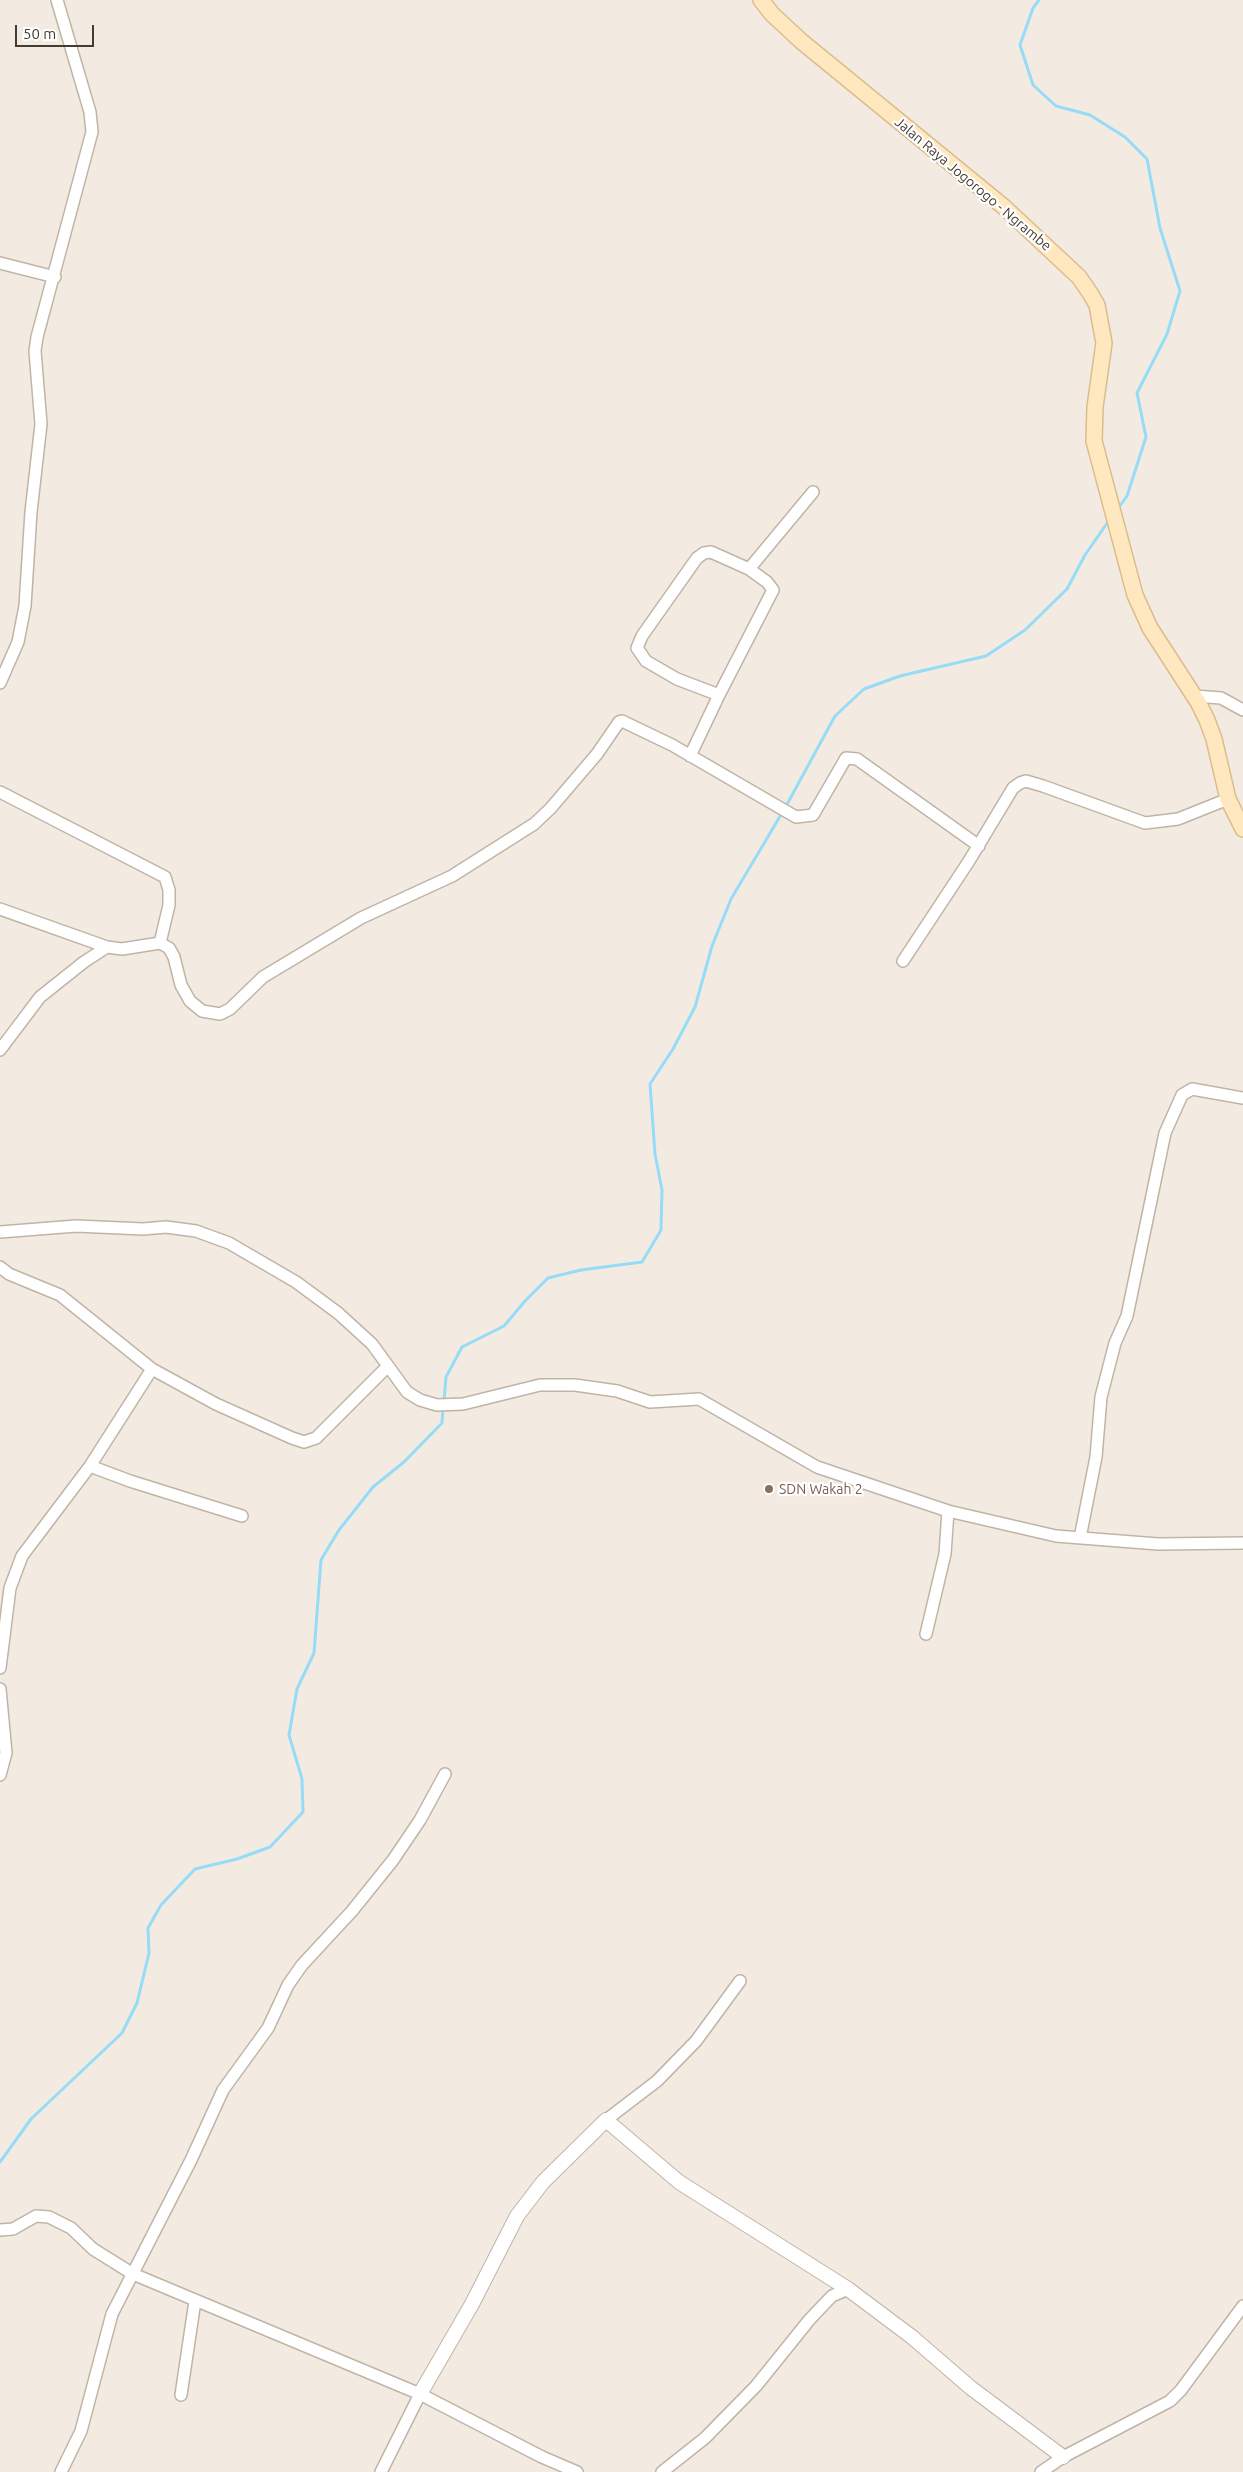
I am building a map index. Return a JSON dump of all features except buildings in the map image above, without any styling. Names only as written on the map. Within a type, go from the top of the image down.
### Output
[{"type":"main road","name":"Jalan Raya Jogorogo - Ngrambe","points":[[761,0],[772,14],[801,41],[1004,207],[1078,277],[1090,293],[1096,305],[1104,343],[1094,425],[1096,453],[1135,595],[1160,644],[1194,696],[1214,739],[1228,799],[1243,829]]},
{"type":"street","points":[[0,683],[18,642],[25,606],[31,512],[41,424],[35,351],[37,337],[55,277],[92,132],[90,112],[57,0]]},
{"type":"street","points":[[0,263],[55,277]]},
{"type":"street","points":[[750,569],[813,492]]},
{"type":"street","points":[[690,756],[773,590],[767,582],[750,569],[722,556],[704,553],[697,558],[642,636],[637,648],[646,661],[676,679],[719,695]]},
{"type":"street","points":[[1194,696],[1221,698],[1243,710]]},
{"type":"street","points":[[0,909],[107,947],[122,949],[160,942],[169,948],[174,957],[181,985],[190,1001],[202,1011],[220,1014],[230,1009],[263,977],[361,918],[452,876],[534,824],[550,809],[591,761],[619,722],[626,722],[690,756],[780,809],[803,818],[813,815],[817,810],[846,758],[857,759],[978,846]]},
{"type":"street","points":[[904,961],[1013,788],[1020,783],[1026,782],[1043,786],[1145,823],[1178,819],[1228,799]]},
{"type":"street","points":[[0,792],[165,877],[169,890],[168,905],[160,942]]},
{"type":"street","points":[[0,1050],[40,997],[84,962],[107,947]]},
{"type":"street","points":[[1080,1538],[1096,1457],[1101,1398],[1115,1343],[1127,1316],[1165,1133],[1182,1095],[1192,1089],[1243,1098]]},
{"type":"street","points":[[0,1232],[76,1226],[143,1229],[166,1227],[196,1231],[229,1243],[296,1282],[338,1313],[372,1344],[406,1392],[420,1400],[436,1404],[463,1404],[540,1385],[575,1384],[617,1391],[650,1402],[699,1399],[817,1466],[948,1511],[1038,1532],[1080,1538],[1158,1544],[1243,1543]]},
{"type":"street","points":[[0,1267],[9,1274],[60,1295],[152,1370],[216,1404],[304,1442],[316,1438],[387,1367]]},
{"type":"street","points":[[0,1668],[10,1588],[22,1556],[90,1466],[152,1370]]},
{"type":"street","points":[[90,1466],[130,1481],[242,1516]]},
{"type":"street","points":[[926,1634],[944,1554],[948,1511]]},
{"type":"street","points":[[0,1689],[6,1753],[0,1775]]},
{"type":"street","points":[[61,2472],[81,2431],[112,2314],[191,2160],[223,2090],[268,2028],[288,1985],[302,1965],[352,1910],[393,1860],[420,1820],[444,1774]]},
{"type":"street","points":[[381,2472],[420,2394],[472,2304],[517,2216],[543,2182],[606,2120],[657,2080],[696,2042],[740,1981]]},
{"type":"street","points":[[606,2120],[679,2182],[848,2289],[912,2336],[971,2388],[1063,2457]]},
{"type":"street","points":[[0,2230],[13,2229],[36,2216],[49,2217],[71,2228],[94,2249],[132,2274],[420,2394],[542,2457],[577,2472]]},
{"type":"street","points":[[662,2472],[705,2438],[756,2386],[810,2318],[832,2296],[848,2289]]},
{"type":"street","points":[[180,2395],[195,2301]]},
{"type":"street","points":[[1041,2472],[1063,2457],[1170,2401],[1181,2390],[1243,2306]]},
{"type":"waterway","points":[[1039,0],[1033,8],[1020,45],[1033,85],[1056,106],[1090,115],[1125,137],[1147,159],[1160,228],[1180,291],[1167,334],[1137,393],[1146,437],[1127,496],[1117,510]]},
{"type":"waterway","points":[[785,808],[835,716],[864,689],[900,676],[986,656],[1025,630],[1067,589],[1085,555],[1110,519]]},
{"type":"waterway","points":[[444,1401],[446,1377],[462,1347],[504,1326],[548,1278],[581,1270],[642,1262],[661,1230],[662,1190],[655,1154],[650,1084],[673,1049],[695,1007],[712,946],[731,899],[782,813]]},
{"type":"waterway","points":[[0,2162],[31,2119],[122,2033],[137,2003],[149,1953],[148,1928],[161,1905],[195,1869],[237,1859],[270,1847],[303,1812],[302,1779],[289,1735],[297,1689],[314,1653],[321,1560],[339,1530],[373,1487],[404,1462],[442,1423],[443,1408]]},
{"type":"place","name":"SDN Wakah 2","points":[[769,1489]]}]
